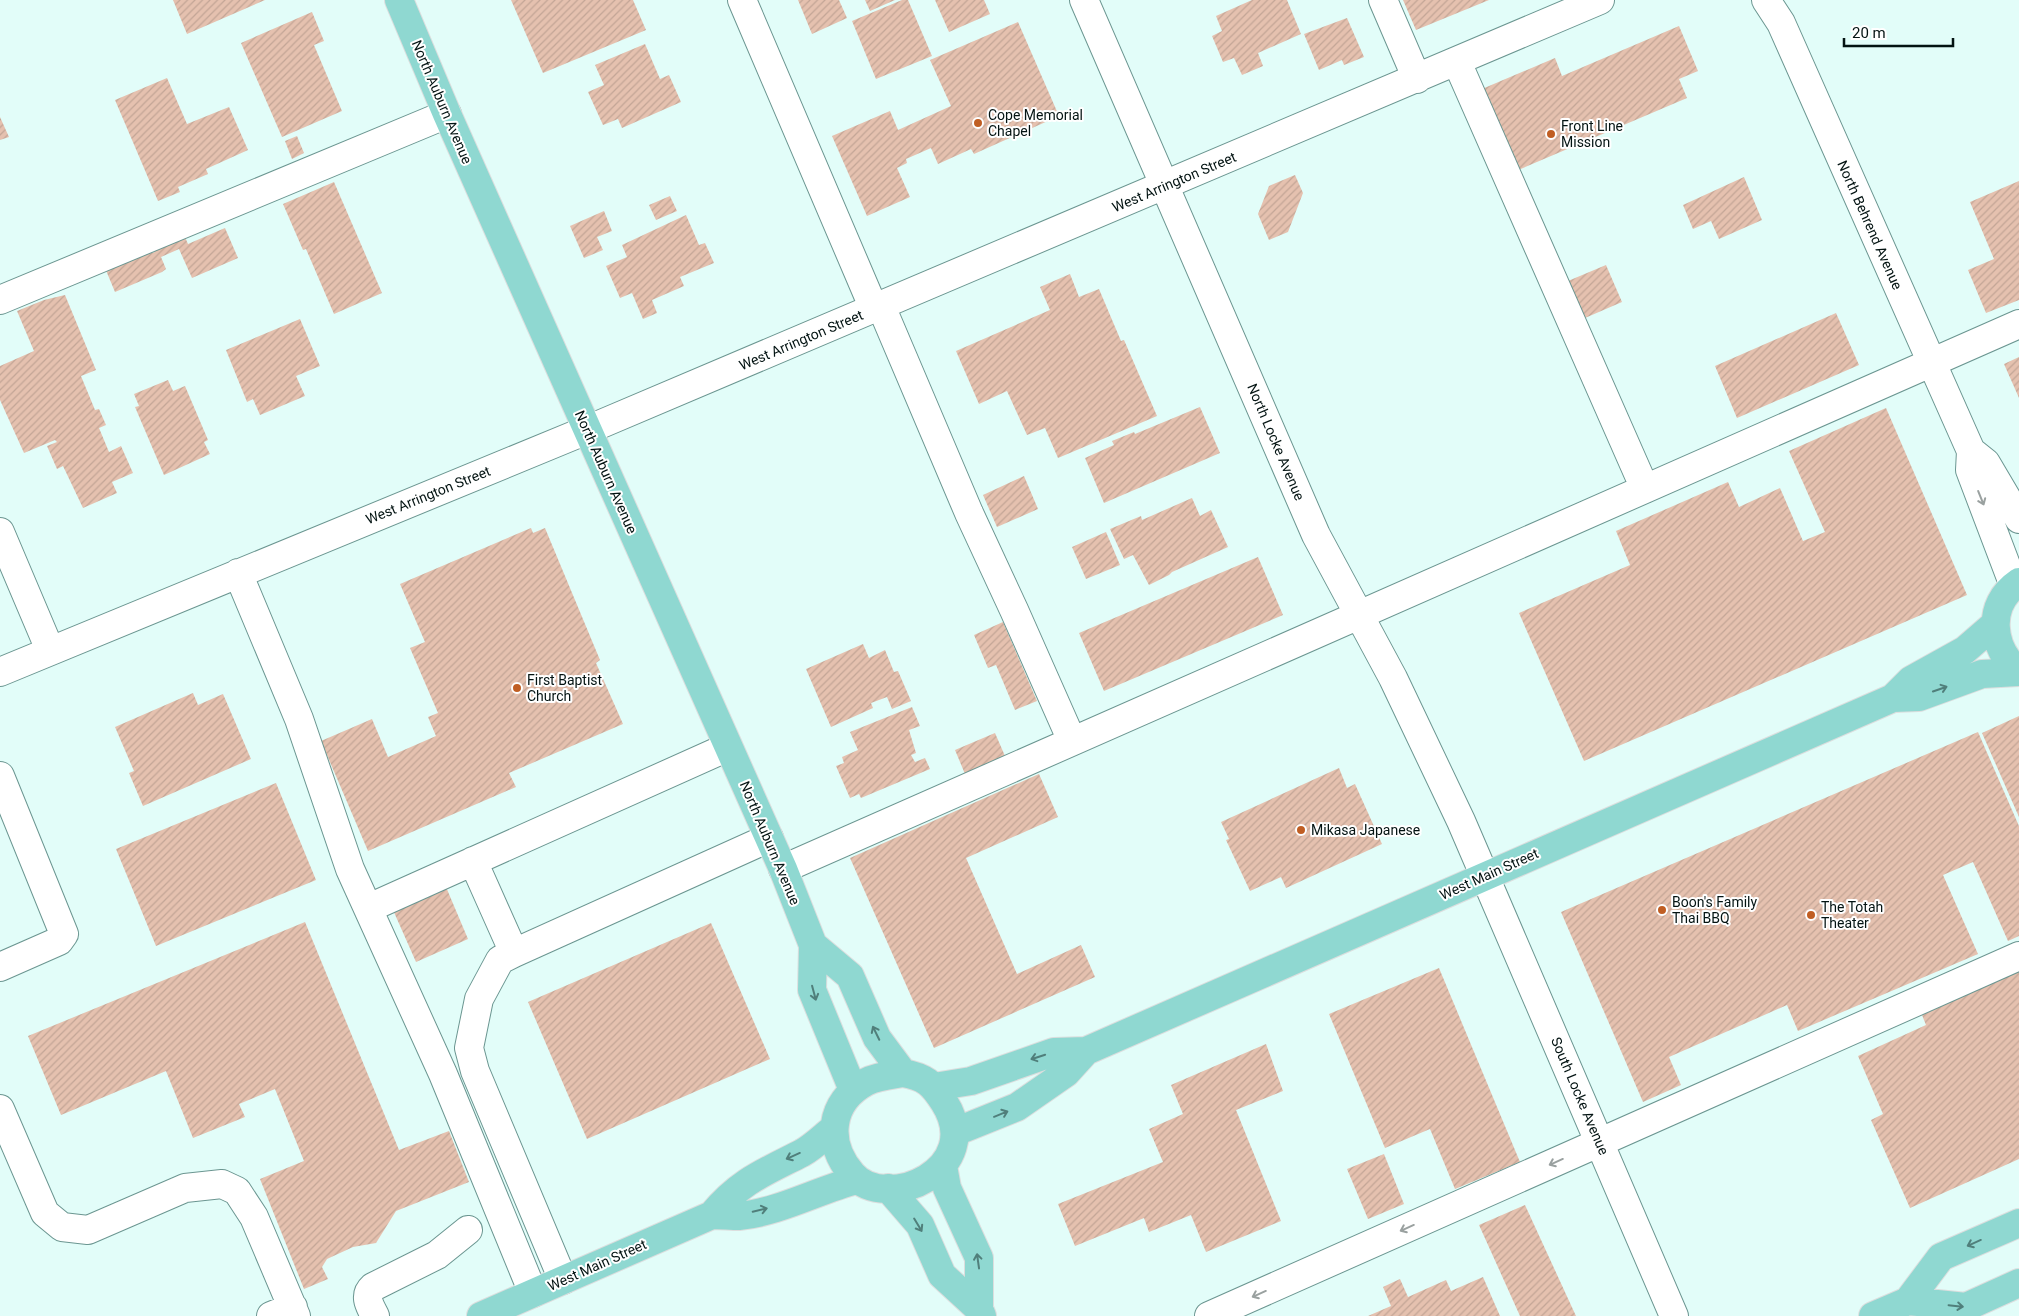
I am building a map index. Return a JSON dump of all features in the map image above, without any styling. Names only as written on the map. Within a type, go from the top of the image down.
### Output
[{"type":"main road","name":"North Auburn Avenue","points":[[399,0],[447,114],[783,869],[813,945],[812,990],[853,1090]]},
{"type":"main road","points":[[2016,584],[1998,610],[1995,624],[2001,651],[2019,672]]},
{"type":"main road","name":"West Main Street","points":[[1893,698],[1911,680],[1965,650],[1995,624]]},
{"type":"main road","name":"West Main Street","points":[[934,1087],[971,1081],[1054,1052],[1086,1051],[1893,698],[1919,697],[1982,674],[2019,672]]},
{"type":"main road","name":"North Auburn Avenue","points":[[813,945],[850,976],[877,1038],[903,1073]]},
{"type":"main road","name":"West Main Street","points":[[956,1132],[1017,1107],[1066,1073],[1086,1051]]},
{"type":"main road","points":[[903,1073],[921,1076],[934,1087],[953,1117],[956,1132],[952,1150],[943,1166],[929,1178],[908,1187],[888,1188],[870,1186],[857,1180],[845,1166],[836,1147],[833,1129],[836,1112],[853,1090],[868,1081],[903,1073]]},
{"type":"main road","name":"West Main Street","points":[[712,1215],[730,1194],[773,1165],[803,1152],[833,1129]]},
{"type":"main road","points":[[943,1166],[947,1188],[979,1258],[981,1313]]},
{"type":"main road","name":"West Main Street","points":[[481,1316],[712,1215],[740,1216],[781,1206],[829,1187],[857,1180]]},
{"type":"main road","points":[[888,1188],[920,1225],[942,1275],[981,1313]]},
{"type":"main road","points":[[1874,1316],[1908,1301],[1942,1257],[2019,1223]]},
{"type":"main road","points":[[1908,1301],[1966,1307],[2019,1283]]},
{"type":"street","points":[[742,0],[968,513],[1014,610],[1072,741]]},
{"type":"street","name":"North Locke Avenue","points":[[1084,0],[1316,535],[1393,678],[1485,876]]},
{"type":"street","points":[[1383,0],[1416,79]]},
{"type":"street","name":"West Arrington Street","points":[[0,672],[587,430],[1600,0]]},
{"type":"street","name":"North Behrend Avenue","points":[[1766,0],[1781,23],[1970,451],[1970,470],[2016,584]]},
{"type":"street","points":[[1457,62],[1645,489]]},
{"type":"street","points":[[0,300],[447,114]]},
{"type":"street","points":[[783,869],[2019,324]]},
{"type":"street","name":"North Behrend Avenue","points":[[1970,451],[1986,463],[2019,518]]},
{"type":"street","points":[[0,532],[50,650]]},
{"type":"street","points":[[238,573],[298,719],[350,869],[443,1074],[533,1293]]},
{"type":"street","points":[[369,908],[728,747]]},
{"type":"street","points":[[0,776],[64,934],[59,941],[0,967]]},
{"type":"street","points":[[563,1280],[475,1071],[469,1048],[479,999],[500,960],[769,838]]},
{"type":"street","points":[[473,861],[514,953]]},
{"type":"street","name":"South Locke Avenue","points":[[1485,876],[1674,1316]]},
{"type":"street","points":[[1209,1316],[2019,956]]},
{"type":"street","points":[[0,1108],[45,1213],[62,1227],[88,1230],[186,1188],[222,1184],[237,1191],[254,1217],[286,1313]]},
{"type":"street","points":[[375,1316],[367,1297],[372,1287],[436,1255],[468,1230]]},
{"type":"building","points":[[173,0],[265,0],[187,34]]},
{"type":"building","points":[[511,0],[633,0],[646,30],[543,73]]},
{"type":"building","points":[[798,0],[839,0],[847,18],[812,34]]},
{"type":"building","points":[[865,0],[895,0],[870,11]]},
{"type":"building","points":[[902,0],[908,0],[932,56],[876,79],[852,21]]},
{"type":"building","points":[[935,0],[984,0],[990,14],[949,32]]},
{"type":"building","points":[[1252,0],[1287,0],[1301,34],[1258,53],[1263,66],[1242,75],[1234,58],[1223,62],[1212,36],[1222,31],[1216,16]]},
{"type":"building","points":[[1403,0],[1489,0],[1416,30]]},
{"type":"building","points":[[312,12],[324,41],[314,45],[342,111],[282,137],[241,43]]},
{"type":"building","points":[[1347,18],[1364,57],[1344,65],[1342,60],[1319,70],[1304,34]]},
{"type":"building","name":"Cope Memorial Chapel","points":[[1018,22],[1059,116],[974,154],[971,149],[938,164],[931,148],[906,159],[907,163],[897,168],[910,197],[867,216],[832,136],[890,111],[898,130],[951,106],[930,60]]},
{"type":"building","name":"Front Line Mission","points":[[1679,26],[1698,71],[1679,79],[1687,98],[1516,171],[1482,89],[1555,58],[1562,76]]},
{"type":"building","points":[[645,44],[660,79],[669,75],[681,102],[622,128],[618,119],[603,125],[588,92],[604,85],[595,65]]},
{"type":"building","points":[[167,78],[187,124],[229,107],[248,150],[206,169],[208,174],[178,187],[180,192],[158,201],[115,100]]},
{"type":"building","points":[[0,117],[9,137],[0,140]]},
{"type":"building","points":[[297,136],[304,153],[292,159],[285,141]]},
{"type":"building","points":[[1295,175],[1303,193],[1288,232],[1269,240],[1258,214],[1269,186]]},
{"type":"building","points":[[1744,177],[1762,220],[1719,239],[1711,221],[1693,229],[1683,205]]},
{"type":"building","points":[[2019,181],[2019,300],[1986,313],[1968,270],[1994,259],[1970,202]]},
{"type":"building","points":[[334,182],[382,293],[334,314],[306,249],[303,250],[283,204]]},
{"type":"building","points":[[670,196],[677,211],[656,220],[649,205]]},
{"type":"building","points":[[604,211],[612,231],[597,237],[603,250],[584,258],[570,226]]},
{"type":"building","points":[[686,215],[699,245],[705,243],[714,263],[680,277],[684,286],[652,300],[657,313],[643,319],[632,293],[620,298],[606,266],[627,257],[622,245]]},
{"type":"building","points":[[225,228],[238,258],[192,278],[179,249],[161,257],[166,269],[162,272],[115,292],[105,268],[143,252],[144,255],[155,252],[153,248],[184,235],[188,244]]},
{"type":"building","points":[[1606,265],[1622,302],[1585,318],[1568,281]]},
{"type":"building","points":[[1070,274],[1079,297],[1099,289],[1121,341],[1124,340],[1157,416],[1058,458],[1045,428],[1027,435],[1007,391],[979,404],[956,351],[1050,310],[1040,287]]},
{"type":"building","points":[[65,295],[96,370],[81,376],[95,410],[99,409],[106,425],[99,428],[109,452],[121,446],[133,473],[112,482],[117,493],[83,508],[63,466],[57,469],[47,446],[57,442],[55,440],[24,453],[0,400],[0,366],[34,351],[17,311],[44,300]]},
{"type":"building","points":[[1836,313],[1859,365],[1737,418],[1715,366]]},
{"type":"building","points":[[300,319],[320,366],[296,376],[305,396],[260,415],[253,399],[247,402],[226,350]]},
{"type":"building","points":[[2019,357],[2019,398],[2004,364]]},
{"type":"building","points":[[168,380],[173,391],[185,386],[208,440],[204,442],[210,454],[164,475],[135,407],[139,406],[134,394]]},
{"type":"building","points":[[1200,407],[1220,453],[1104,503],[1085,458],[1114,445],[1112,441],[1134,432],[1135,434]]},
{"type":"building","points":[[1886,408],[1967,595],[1584,761],[1519,613],[1630,565],[1616,531],[1728,482],[1739,507],[1780,488],[1803,541],[1825,532],[1789,451]]},
{"type":"building","points":[[1024,476],[1038,509],[997,527],[983,495]]},
{"type":"building","points":[[1192,498],[1200,516],[1211,510],[1228,547],[1172,572],[1149,585],[1133,555],[1124,559],[1110,529],[1141,516],[1142,520]]},
{"type":"building","name":"First Baptist Church","points":[[531,528],[533,533],[545,528],[600,660],[596,663],[623,724],[509,773],[516,787],[368,851],[321,741],[372,719],[388,757],[436,736],[428,717],[438,713],[410,648],[425,642],[400,584]]},
{"type":"building","points":[[1106,532],[1120,565],[1086,579],[1072,547]]},
{"type":"building","points":[[1258,557],[1283,615],[1104,691],[1079,633]]},
{"type":"building","points":[[1003,622],[1037,701],[1015,710],[996,665],[988,668],[974,635]]},
{"type":"building","points":[[863,644],[869,658],[885,650],[894,672],[898,671],[911,701],[892,709],[887,697],[871,703],[873,708],[831,727],[806,669]]},
{"type":"building","points":[[193,693],[198,705],[223,694],[251,759],[143,806],[129,773],[134,771],[115,727]]},
{"type":"building","points":[[912,707],[920,726],[909,730],[916,753],[911,755],[915,762],[925,758],[930,769],[861,798],[859,794],[850,798],[836,766],[844,763],[842,757],[858,750],[850,732]]},
{"type":"building","points":[[2019,716],[2019,817],[1982,733]]},
{"type":"building","points":[[1978,732],[2019,826],[2019,936],[2008,941],[1973,862],[1943,875],[1978,954],[1798,1031],[1787,1005],[1669,1057],[1681,1085],[1643,1102],[1561,912]]},
{"type":"building","points":[[995,733],[1005,756],[965,774],[955,750]]},
{"type":"building","name":"Mikasa Japanese","points":[[1339,768],[1347,788],[1355,784],[1382,844],[1286,888],[1281,877],[1250,891],[1226,840],[1229,839],[1221,822]]},
{"type":"building","points":[[1039,774],[1058,817],[966,858],[1017,974],[1081,945],[1095,977],[934,1048],[850,858]]},
{"type":"building","points":[[276,783],[316,880],[156,946],[116,849]]},
{"type":"building","points":[[446,887],[468,939],[416,962],[393,910]]},
{"type":"building","points":[[305,922],[399,1150],[449,1131],[469,1182],[396,1211],[376,1243],[353,1247],[327,1259],[322,1267],[328,1279],[304,1289],[260,1179],[304,1161],[275,1089],[239,1104],[245,1117],[193,1138],[166,1071],[61,1115],[28,1036]]},
{"type":"building","points":[[711,923],[770,1059],[587,1139],[528,1002]]},
{"type":"building","points":[[1439,968],[1520,1162],[1455,1189],[1430,1129],[1385,1148],[1329,1014]]},
{"type":"building","points":[[2019,971],[2019,1159],[1910,1208],[1871,1120],[1883,1114],[1858,1056],[1926,1025],[1922,1015]]},
{"type":"building","points":[[1266,1044],[1283,1091],[1236,1110],[1281,1221],[1206,1252],[1191,1215],[1149,1232],[1144,1218],[1075,1246],[1058,1204],[1163,1162],[1149,1129],[1183,1114],[1171,1085]]},
{"type":"building","points":[[1384,1154],[1404,1204],[1368,1219],[1347,1169]]},
{"type":"building","points":[[1525,1205],[1576,1316],[1520,1316],[1479,1225]]},
{"type":"building","points":[[1483,1277],[1500,1316],[1368,1316],[1391,1306],[1383,1287],[1400,1279],[1408,1297],[1446,1280],[1451,1291]]},
{"type":"place","name":"Cope Memorial Chapel","points":[[978,123]]},
{"type":"place","name":"Front Line Mission","points":[[1551,134]]},
{"type":"place","name":"First Baptist Church","points":[[517,688]]},
{"type":"place","name":"Mikasa Japanese","points":[[1301,830]]},
{"type":"place","name":"Boon's Family Thai BBQ","points":[[1662,910]]},
{"type":"place","name":"The Totah Theater","points":[[1811,915]]}]
